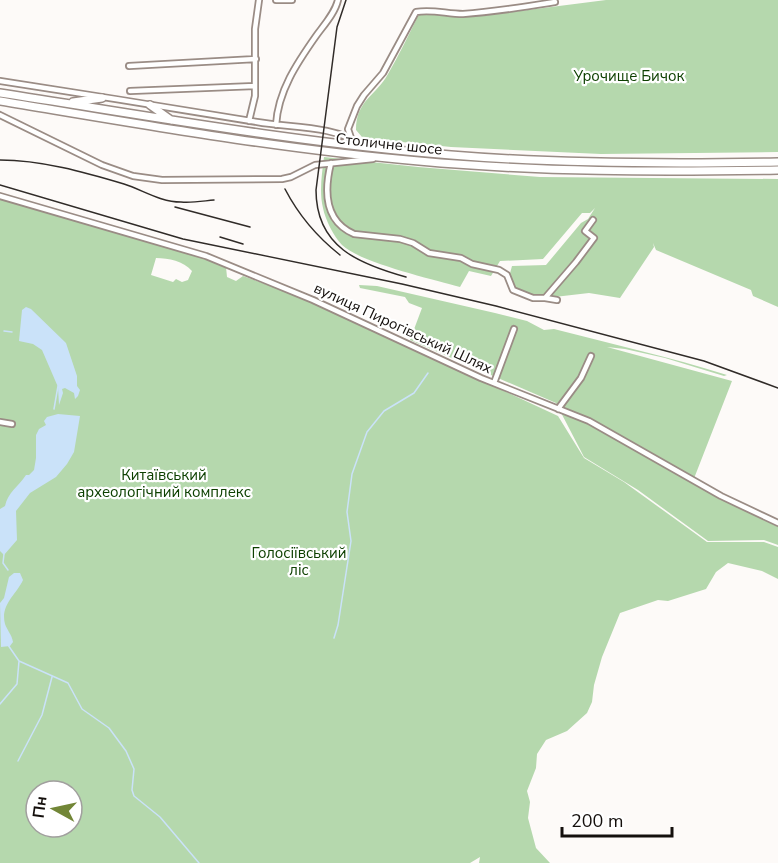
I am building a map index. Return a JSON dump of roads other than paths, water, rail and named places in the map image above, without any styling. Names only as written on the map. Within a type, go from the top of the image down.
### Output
[{"type":"highway","name":"Столичне шосе","points":[[0,93],[266,136],[365,147],[530,160],[635,163],[778,162]]},
{"type":"highway","points":[[64,103],[102,98]]},
{"type":"highway","name":"Столичне шосе","points":[[0,101],[265,144],[380,158],[563,171],[778,170]]},
{"type":"highway","points":[[150,105],[173,121]]},
{"type":"street","points":[[249,121],[254,103],[255,29],[259,0]]},
{"type":"street","points":[[276,0],[292,0]]},
{"type":"street","points":[[276,125],[285,86],[333,12],[338,0]]},
{"type":"street","points":[[351,138],[348,129],[350,122],[364,94],[383,73],[417,12],[427,10],[449,14],[484,13],[555,2]]},
{"type":"street","points":[[129,66],[256,59]]},
{"type":"street","points":[[0,81],[336,133],[351,138],[365,147]]},
{"type":"street","points":[[130,91],[255,86]]},
{"type":"street","points":[[0,115],[102,165],[137,177],[162,180],[282,179],[310,167],[380,158]]},
{"type":"street","points":[[336,133],[350,122]]},
{"type":"street","points":[[331,163],[328,176],[328,206],[335,220],[348,232],[400,239],[413,243],[429,253],[461,258],[472,264],[499,270],[507,274],[513,290],[533,298],[557,300]]},
{"type":"street","name":"вулиця Пирогівський Шлях","points":[[0,196],[222,261],[494,383],[589,421],[721,496],[778,523]]},
{"type":"street","points":[[545,298],[594,238],[585,231],[593,220]]},
{"type":"street","points":[[494,383],[514,329]]},
{"type":"street","points":[[558,409],[581,378],[591,356]]},
{"type":"street","points":[[0,422],[12,424]]},
{"type":"water","points":[[26,307],[31,309],[66,343],[80,390],[75,399],[74,393],[65,388],[62,389],[59,405],[58,387],[42,350],[33,344],[19,341],[22,310]]},
{"type":"water","points":[[58,414],[80,416],[74,452],[56,477],[30,493],[16,511],[17,540],[4,555],[0,551],[0,509],[5,506],[11,493],[26,475],[34,470],[36,435],[39,429],[46,425],[44,421],[47,417]]},
{"type":"water","points":[[14,573],[20,573],[23,580],[7,606],[4,617],[13,642],[10,646],[1,647],[0,603],[4,598],[9,577]]},
{"type":"waterway","points":[[4,331],[12,332]]},
{"type":"waterway","points":[[334,638],[351,541],[347,512],[352,474],[367,432],[384,411],[414,393],[428,373]]},
{"type":"waterway","points":[[54,409],[58,386]]},
{"type":"waterway","points":[[4,554],[3,563],[8,570]]},
{"type":"waterway","points":[[8,645],[19,661],[68,683],[82,709],[109,728],[126,751],[134,769],[132,790],[134,796],[160,817],[199,863]]},
{"type":"waterway","points":[[0,704],[17,684],[19,661]]},
{"type":"waterway","points":[[18,761],[42,715],[52,677]]},
{"type":"railway","points":[[346,0],[337,27],[316,190],[318,210],[323,226],[343,250],[372,266],[406,277]]},
{"type":"railway","points":[[0,160],[47,164],[78,171],[173,201],[214,200]]},
{"type":"railway","points":[[0,185],[183,239],[402,284],[496,306],[704,361],[778,388]]},
{"type":"railway","points":[[285,189],[309,225],[340,255]]},
{"type":"railway","points":[[175,207],[250,227]]},
{"type":"railway","points":[[220,237],[243,244]]},
{"type":"park label","name":"Урочище Бичок","points":[[629,76]]},
{"type":"park label","name":"Китаївський археологічний комплекс","points":[[164,484]]},
{"type":"park label","name":"Голосіївський ліс","points":[[299,562]]}]
